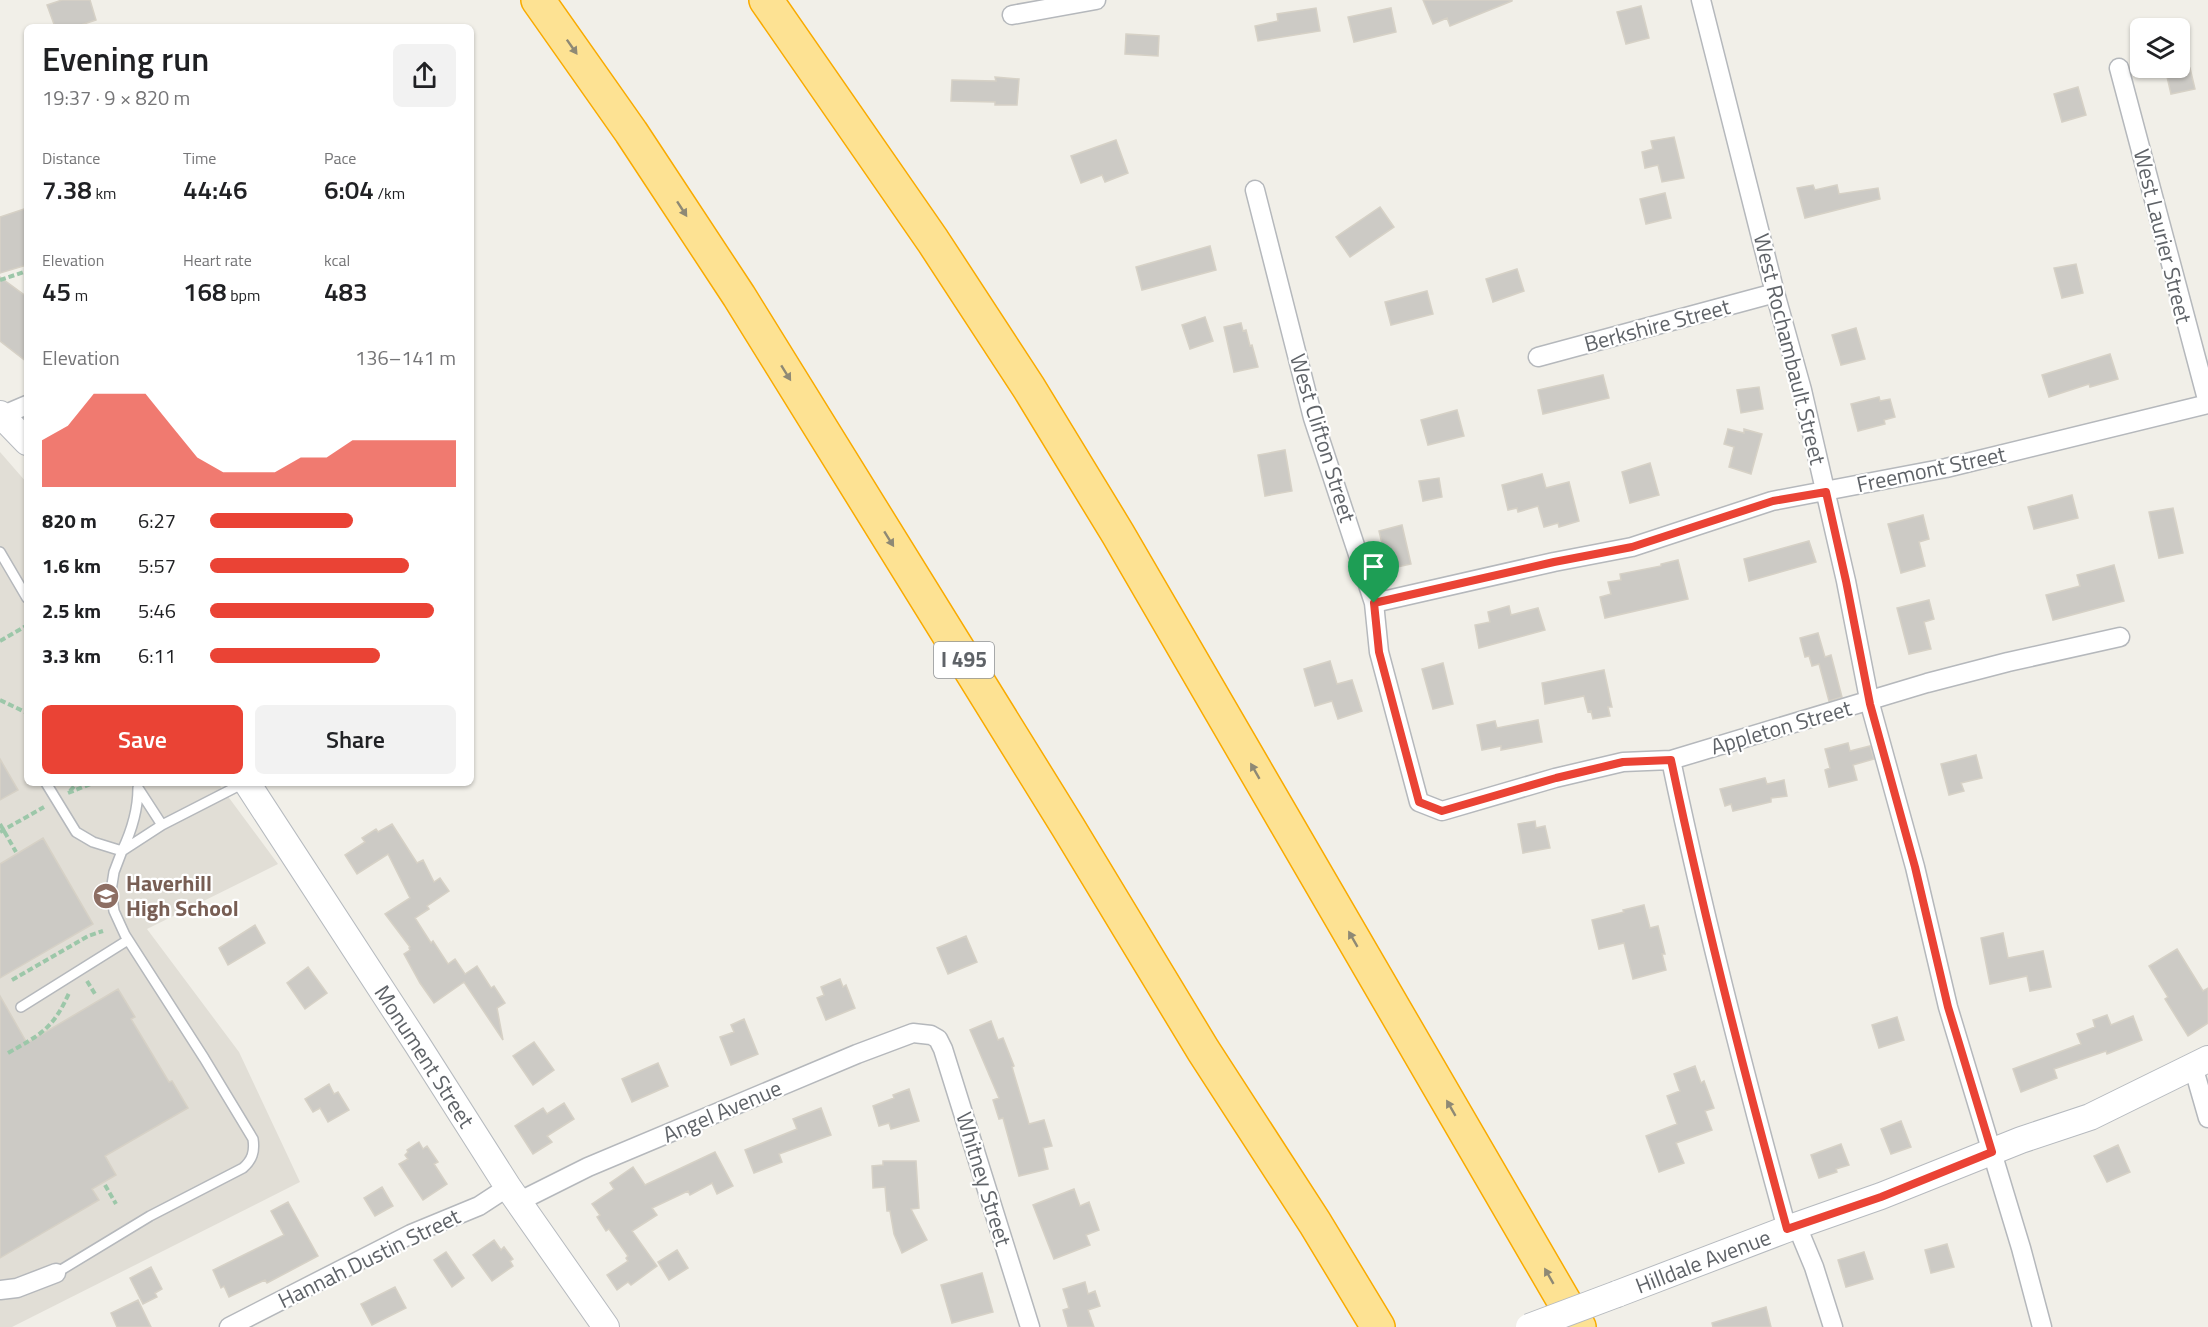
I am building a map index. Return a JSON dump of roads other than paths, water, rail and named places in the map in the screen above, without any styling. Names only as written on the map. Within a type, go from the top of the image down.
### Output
[{"type":"highway","name":"I 495","points":[[538,0],[631,132],[739,296],[1068,827],[1203,1050],[1316,1223],[1378,1327]]},
{"type":"highway","points":[[766,0],[933,241],[1035,398],[1124,545],[1579,1327]]},
{"type":"main road","points":[[1,415],[24,439]]},
{"type":"main road","name":"Monument Street","points":[[248,786],[513,1194],[606,1327]]},
{"type":"main road","name":"Hilldale Avenue","points":[[1529,1327],[2090,1117],[2200,1063]]},
{"type":"street","points":[[1012,15],[1096,0]]},
{"type":"street","name":"West Rochambault Street","points":[[1701,0],[1775,293],[1802,390],[1846,581],[1870,701],[1915,867],[1948,1007],[2021,1248],[2042,1327]]},
{"type":"street","name":"West Laurier Street","points":[[2119,68],[2208,404]]},
{"type":"street","name":"West Clifton Street","points":[[1255,190],[1313,418],[1374,603],[1379,652],[1419,802],[1442,811]]},
{"type":"street","name":"Berkshire Street","points":[[1538,357],[1775,293]]},
{"type":"street","name":"Freemont Street","points":[[1374,603],[1554,562],[1632,547],[1773,501],[1946,468],[2208,404]]},
{"type":"street","points":[[1,415],[24,406]]},
{"type":"street","name":"Appleton Street","points":[[1442,811],[1556,778],[1623,762],[1671,760],[1927,683],[2120,637]]},
{"type":"street","points":[[1671,760],[1697,885],[1747,1088],[1792,1227],[1814,1268],[1833,1327]]},
{"type":"street","name":"Angel Avenue","points":[[513,1194],[588,1167],[857,1054],[914,1033],[931,1035]]},
{"type":"street","name":"Whitney Street","points":[[931,1035],[938,1040],[943,1050],[1030,1327]]},
{"type":"street","points":[[2200,1063],[2208,1118]]},
{"type":"street","name":"Hannah Dustin Street","points":[[229,1327],[411,1234],[513,1194]]},
{"type":"street","points":[[0,1290],[17,1288],[56,1273]]},
{"type":"lane","points":[[0,552],[24,593]]},
{"type":"lane","points":[[48,786],[76,832],[93,842],[122,851]]},
{"type":"lane","points":[[56,1273],[150,1216],[243,1168],[250,1161],[253,1153],[253,1139],[128,940],[111,902],[114,872],[131,832],[136,813],[137,786]]},
{"type":"lane","points":[[138,786],[162,825]]},
{"type":"lane","points":[[122,851],[162,825],[240,786]]},
{"type":"lane","points":[[21,1007],[128,940]]},
{"type":"place","name":"Haverhill High School","points":[[106,896]]}]
